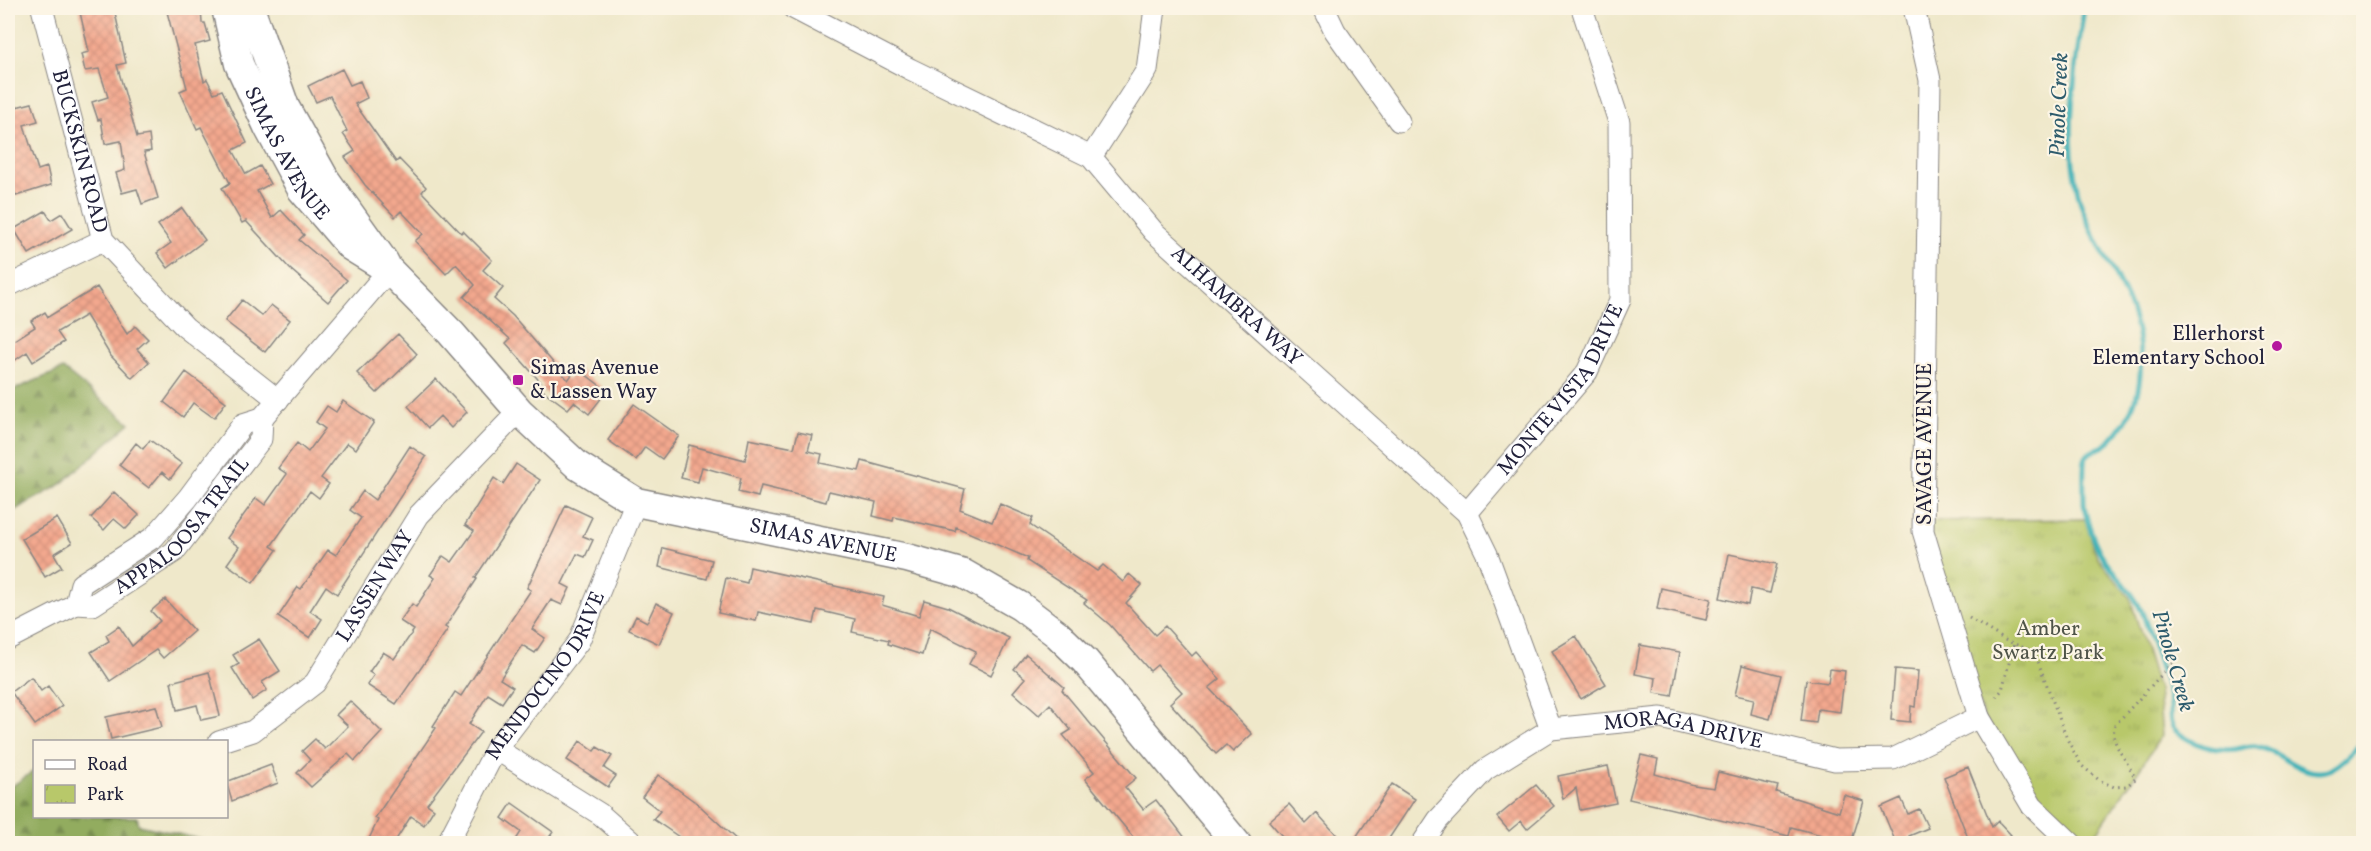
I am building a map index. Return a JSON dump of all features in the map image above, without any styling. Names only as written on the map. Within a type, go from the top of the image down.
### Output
[{"type":"street","name":"BUCKSKIN ROAD","points":[[42,8],[103,240],[184,327],[278,400]]},
{"type":"street","name":"SIMAS AVENUE","points":[[226,8],[239,64],[268,127],[302,190],[350,246],[389,270]]},
{"type":"street","name":"SIMAS AVENUE","points":[[250,8],[285,107],[325,179],[369,238],[389,270],[451,333],[519,411],[578,466],[636,502],[907,558],[964,574],[973,579],[1020,606],[1085,661],[1237,843]]},
{"type":"street","name":"ALHAMBRA WAY","points":[[793,8],[910,69],[1091,156],[1154,232],[1467,513],[1487,554],[1551,729]]},
{"type":"street","points":[[1091,156],[1147,70],[1155,8]]},
{"type":"street","points":[[1324,8],[1335,31],[1399,121]]},
{"type":"street","name":"MONTE VISTA DRIVE","points":[[1467,513],[1587,372],[1620,300],[1619,122],[1582,8]]},
{"type":"street","name":"SAVAGE AVENUE","points":[[1914,8],[1930,80],[1923,531],[1979,717],[2032,806],[2072,843]]},
{"type":"street","points":[[8,286],[103,240]]},
{"type":"street","name":"APPALOOSA TRAIL","points":[[8,639],[76,604],[93,605],[174,552],[261,439],[262,418],[389,270]]},
{"type":"street","name":"LASSEN WAY","points":[[222,740],[253,731],[315,683],[418,515],[519,411]]},
{"type":"street","name":"MENDOCINO DRIVE","points":[[447,843],[496,749],[579,642],[636,502]]},
{"type":"street","name":"MORAGA DRIVE","points":[[1422,843],[1438,820],[1485,770],[1551,729],[1661,718],[1835,760],[1893,759],[1979,717]]},
{"type":"street","points":[[496,749],[600,814],[634,843]]},
{"type":"path","points":[[1946,607],[1954,607],[2014,644],[2032,651],[2076,758],[2099,780],[2121,787],[2133,783],[2134,779],[2113,731],[2119,720],[2176,660]]},
{"type":"path","points":[[1996,697],[2002,690],[2014,644]]},
{"type":"green space","points":[[63,369],[130,423],[60,485],[8,514],[8,392]]},
{"type":"green space","name":"Amber Swartz Park","points":[[2085,519],[2097,557],[2130,598],[2158,689],[2162,735],[2090,843],[2072,843],[2040,807],[1984,720],[1927,521]]},
{"type":"green space","points":[[33,772],[33,818],[137,818],[139,825],[217,843],[8,843],[8,789]]},
{"type":"building","points":[[79,8],[114,8],[126,63],[117,65],[137,137],[149,135],[151,151],[144,152],[158,198],[142,204],[137,189],[122,193],[116,173],[125,170],[121,141],[105,144],[101,119],[98,120],[92,102],[108,97],[99,69],[85,71],[81,54],[89,52]]},
{"type":"building","points":[[166,8],[201,8],[202,23],[205,23],[210,41],[195,45],[204,81],[207,79],[214,93],[222,90],[247,143],[233,150],[246,174],[260,166],[270,184],[257,191],[272,218],[281,210],[304,235],[299,240],[347,280],[328,302],[290,269],[246,221],[242,223],[222,188],[230,183],[201,127],[197,129],[180,91],[187,88]]},
{"type":"building","points":[[342,69],[350,85],[360,81],[367,98],[355,104],[396,162],[399,159],[426,187],[422,192],[461,233],[463,231],[492,260],[483,270],[503,288],[494,299],[513,316],[568,380],[577,368],[607,391],[589,414],[574,402],[568,409],[541,389],[544,386],[506,343],[510,339],[464,297],[475,285],[456,264],[446,274],[415,241],[423,234],[401,211],[395,217],[365,185],[345,157],[355,151],[343,134],[347,131],[330,96],[316,102],[308,86]]},
{"type":"building","points":[[32,103],[38,121],[24,125],[38,170],[47,167],[51,185],[16,196],[8,172],[8,109]]},
{"type":"building","points":[[182,208],[205,240],[168,268],[157,253],[171,243],[158,225]]},
{"type":"building","points":[[45,211],[51,220],[62,213],[72,229],[29,254],[14,229]]},
{"type":"building","points":[[97,287],[127,334],[135,326],[148,339],[137,349],[149,362],[132,378],[110,355],[86,315],[57,332],[64,342],[33,362],[27,352],[8,365],[8,344],[35,327],[31,321],[45,312],[48,317]]},
{"type":"building","points":[[242,300],[262,316],[271,305],[290,320],[265,352],[225,321]]},
{"type":"building","points":[[398,334],[417,354],[377,393],[357,373]]},
{"type":"building","points":[[186,372],[226,402],[214,418],[193,403],[183,417],[164,402]]},
{"type":"building","points":[[436,379],[467,412],[451,428],[440,416],[428,428],[408,406]]},
{"type":"building","points":[[343,401],[374,422],[356,449],[347,443],[321,478],[329,484],[319,498],[310,491],[271,546],[277,550],[253,583],[227,564],[239,547],[227,538],[256,498],[265,505],[287,474],[278,468],[297,443],[308,452],[325,429],[316,422],[327,406],[336,412]]},
{"type":"building","points":[[634,404],[679,436],[662,459],[645,447],[636,460],[608,440]]},
{"type":"building","points":[[798,432],[812,435],[808,451],[822,454],[820,463],[859,471],[862,461],[965,489],[960,509],[992,522],[1000,504],[1033,518],[1030,525],[1097,571],[1103,565],[1123,582],[1129,574],[1142,585],[1126,603],[1155,635],[1165,626],[1192,656],[1196,652],[1220,679],[1209,688],[1252,734],[1233,752],[1226,745],[1216,754],[1170,703],[1182,692],[1157,665],[1150,671],[1110,625],[1084,603],[1087,600],[1027,561],[1028,558],[956,527],[955,531],[894,517],[893,521],[873,516],[876,502],[829,491],[826,502],[761,486],[758,497],[738,492],[741,478],[702,467],[698,482],[681,478],[689,445],[745,460],[749,439],[794,448]]},
{"type":"building","points":[[150,440],[182,464],[170,479],[162,472],[149,488],[119,465],[136,443],[143,449]]},
{"type":"building","points":[[410,446],[426,457],[337,594],[326,586],[310,611],[322,619],[310,638],[278,617],[298,587],[301,589],[328,550],[336,555],[361,518],[350,510],[363,491],[375,500]]},
{"type":"building","points":[[516,464],[540,480],[475,578],[477,579],[445,627],[448,629],[396,704],[367,685],[374,675],[369,672],[383,652],[394,659],[414,630],[400,621],[412,604],[416,607],[435,578],[430,575],[443,556],[452,562],[474,531],[465,525],[494,478],[503,484]]},
{"type":"building","points":[[114,492],[139,515],[126,529],[114,519],[104,530],[91,518]]},
{"type":"building","points":[[566,505],[592,517],[583,536],[593,540],[585,557],[577,554],[562,584],[570,588],[562,605],[551,600],[532,629],[545,638],[535,653],[522,645],[500,679],[513,687],[502,703],[488,694],[469,724],[481,732],[427,804],[434,809],[424,825],[411,816],[394,843],[367,843],[378,820],[375,818],[436,728],[433,726],[455,692],[461,696],[531,590],[527,588]]},
{"type":"building","points":[[57,518],[72,543],[54,554],[62,567],[45,577],[22,539]]},
{"type":"building","points":[[663,548],[712,560],[707,579],[659,567]]},
{"type":"building","points":[[1729,554],[1777,564],[1770,593],[1751,589],[1748,605],[1720,598]]},
{"type":"building","points":[[750,567],[884,597],[882,605],[919,616],[924,600],[948,607],[1009,638],[991,675],[969,664],[976,651],[930,628],[922,655],[888,644],[889,640],[852,632],[855,619],[817,610],[814,624],[758,612],[756,621],[718,613],[726,578],[747,583]]},
{"type":"building","points":[[1661,588],[1711,599],[1706,620],[1657,609]]},
{"type":"building","points":[[165,599],[194,631],[163,658],[156,650],[110,681],[91,652],[109,641],[106,635],[119,626],[132,646],[160,621],[151,611]]},
{"type":"building","points":[[656,603],[674,612],[659,644],[629,630],[636,616],[647,622]]},
{"type":"building","points":[[1576,636],[1606,684],[1581,699],[1552,651]]},
{"type":"building","points":[[259,639],[280,671],[262,682],[267,690],[252,700],[232,668],[239,664],[233,655]]},
{"type":"building","points":[[1640,645],[1680,652],[1672,696],[1654,693],[1656,678],[1635,674]]},
{"type":"building","points":[[1026,654],[1064,687],[1062,690],[1136,778],[1125,787],[1143,809],[1156,800],[1189,843],[1138,843],[1085,779],[1094,772],[1063,735],[1071,730],[1050,704],[1039,715],[1013,692],[1025,678],[1014,669]]},
{"type":"building","points":[[1742,665],[1781,675],[1770,719],[1751,714],[1754,699],[1735,695]]},
{"type":"building","points":[[1830,669],[1845,671],[1840,712],[1818,709],[1816,723],[1801,721],[1806,680],[1828,683]]},
{"type":"building","points":[[1895,669],[1918,671],[1915,707],[1911,706],[1910,722],[1891,720]]},
{"type":"building","points":[[209,672],[220,716],[201,720],[197,705],[177,710],[171,682]]},
{"type":"building","points":[[31,677],[41,691],[48,686],[62,706],[35,725],[11,692]]},
{"type":"building","points":[[350,701],[382,732],[355,761],[348,754],[311,787],[297,773],[310,760],[302,751],[315,739],[325,749],[348,726],[336,715]]},
{"type":"building","points":[[156,706],[162,727],[111,739],[106,717]]},
{"type":"building","points":[[580,741],[594,751],[597,747],[612,756],[604,768],[616,776],[608,787],[567,760]]},
{"type":"building","points":[[1641,755],[1658,759],[1655,774],[1694,785],[1714,788],[1718,772],[1778,786],[1776,792],[1839,812],[1844,795],[1864,801],[1851,843],[1791,827],[1789,836],[1629,799]]},
{"type":"building","points":[[271,765],[278,783],[232,801],[228,781]]},
{"type":"building","points":[[1608,766],[1616,803],[1580,810],[1576,788],[1563,799],[1558,776]]},
{"type":"building","points":[[1968,767],[1992,827],[1998,821],[2011,835],[2000,843],[1970,843],[1944,777]]},
{"type":"building","points":[[658,775],[698,804],[740,843],[673,843],[679,837],[653,819],[660,811],[642,797]]},
{"type":"building","points":[[1392,784],[1415,799],[1386,843],[1352,843]]},
{"type":"building","points":[[1536,785],[1554,806],[1527,829],[1521,821],[1509,831],[1497,817]]},
{"type":"building","points":[[1901,798],[1908,814],[1919,809],[1928,828],[1909,836],[1912,843],[1896,843],[1881,807]]},
{"type":"building","points":[[512,803],[553,832],[545,843],[514,843],[521,832],[502,818]]},
{"type":"building","points":[[1289,804],[1306,824],[1317,813],[1344,843],[1288,843],[1269,821]]},
{"type":"waterway","name":"Pinole Creek","points":[[2084,8],[2072,109],[2071,135],[2076,186],[2090,227],[2130,308],[2136,325],[2140,358],[2139,384],[2132,409],[2118,432],[2108,443],[2089,454],[2085,460],[2084,504],[2092,533],[2101,555],[2141,609],[2164,678],[2170,703],[2171,720],[2176,731],[2197,744],[2212,748],[2228,750],[2249,746],[2264,748],[2303,769],[2320,772],[2338,765],[2364,741]]},
{"type":"place","name":"Ellerhorst Elementary School","points":[[2277,346]]},
{"type":"place","name":"Simas Avenue & Lassen Way","points":[[518,380]]}]
